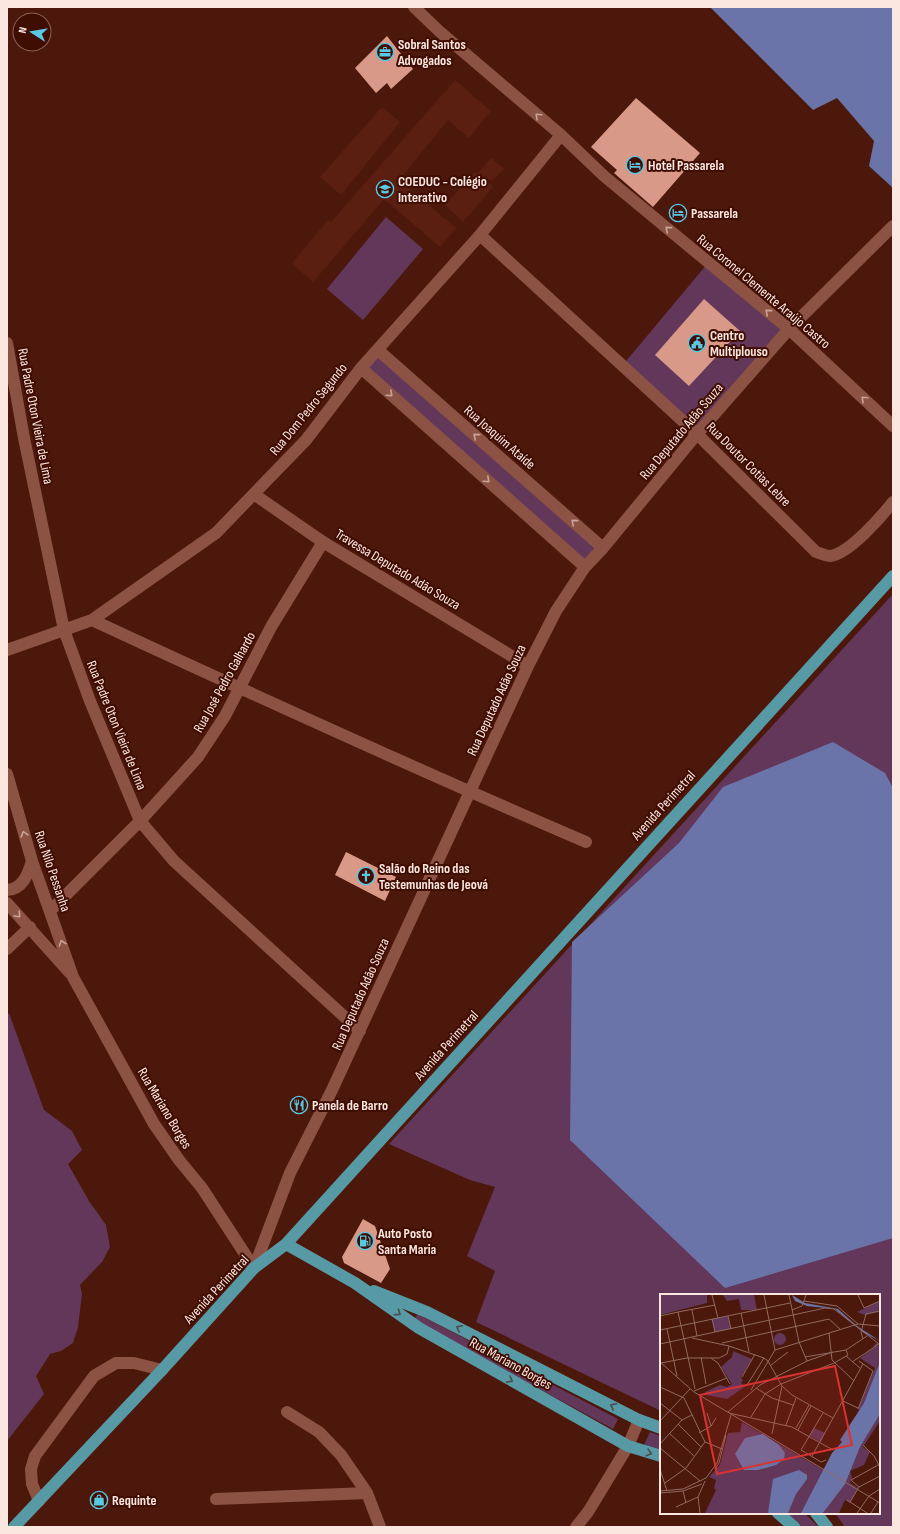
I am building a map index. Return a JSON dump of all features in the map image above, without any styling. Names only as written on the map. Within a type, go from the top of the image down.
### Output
[{"type":"main road","name":"Avenida Perimetral","points":[[14,1527],[162,1370],[254,1268],[286,1244],[893,576]]},
{"type":"main road","name":"Rua Mariano Borges","points":[[286,1244],[355,1282],[427,1312],[638,1420],[660,1428]]},
{"type":"main road","name":"Rua Mariano Borges","points":[[355,1282],[419,1328],[628,1446],[660,1456]]},
{"type":"main road","points":[[779,1514],[794,1527]]},
{"type":"main road","points":[[817,1514],[827,1527]]},
{"type":"street","name":"Rua Coronel Clemente Araújo Castro","points":[[414,7],[439,31],[561,135],[604,176],[789,329],[893,426]]},
{"type":"street","name":"Rua Dom Pedro Segundo","points":[[7,650],[92,620],[216,533],[306,440],[361,368],[480,235],[561,135]]},
{"type":"street","name":"Rua Deputado Adão Souza","points":[[254,1268],[290,1173],[360,1031],[528,666],[556,610],[585,567],[603,548],[697,434],[789,329],[893,226]]},
{"type":"street","name":"Rua Doutor Cotias Lebre","points":[[480,235],[697,434],[816,552],[828,556],[840,553],[870,528],[893,502]]},
{"type":"street","name":"Rua Padre Oton Vieira de Lima","points":[[7,343],[24,438],[64,630],[90,701],[140,821],[174,861],[360,1031]]},
{"type":"street","name":"Rua Joaquim Ataíde","points":[[378,350],[603,548]]},
{"type":"street","points":[[361,368],[585,567]]},
{"type":"street","name":"Travessa Deputado Adão Souza","points":[[254,495],[323,542],[528,666]]},
{"type":"street","name":"Rua José Pedro Galhardo","points":[[50,910],[140,821],[198,757],[225,716],[271,627],[323,542]]},
{"type":"street","points":[[92,620],[470,792],[586,842]]},
{"type":"street","name":"Rua Nilo Pessanha","points":[[7,774],[32,861],[73,977]]},
{"type":"street","points":[[7,890],[17,887],[27,878],[32,861]]},
{"type":"street","points":[[7,903],[73,977]]},
{"type":"street","points":[[7,949],[30,927]]},
{"type":"street","name":"Rua Mariano Borges","points":[[73,977],[154,1124],[178,1160],[202,1188],[254,1268]]},
{"type":"street","points":[[39,1501],[32,1484],[31,1468],[35,1456],[94,1376],[116,1363],[134,1363],[162,1370]]},
{"type":"street","points":[[287,1412],[319,1432],[341,1455],[367,1493],[380,1527]]},
{"type":"street","points":[[576,1527],[588,1512],[628,1446],[638,1420]]},
{"type":"street","points":[[216,1499],[367,1493]]},
{"type":"shaded area","name":"COEDUC - Colégio Interativo","points":[[455,80],[491,111],[469,138],[448,120],[399,180],[456,228],[440,247],[384,199],[313,282],[292,263],[328,220],[331,222]]},
{"type":"shaded area","name":"COEDUC - Colégio Interativo","points":[[382,107],[400,122],[341,195],[320,177]]},
{"type":"shaded area","points":[[491,158],[504,169],[492,181],[490,179],[487,181],[493,187],[463,222],[445,205],[475,172],[477,174]]},
{"type":"shaded area","points":[[386,217],[423,249],[363,320],[327,289]]},
{"type":"shaded area","points":[[708,263],[789,329],[697,434],[622,366]]},
{"type":"shaded area","points":[[378,350],[603,548],[585,567],[361,368]]},
{"type":"shaded area","points":[[893,594],[893,1527],[845,1527],[836,1514],[880,1514],[880,1294],[660,1294],[660,1411],[476,1322],[495,1271],[467,1256],[495,1187],[470,1180],[389,1144]]},
{"type":"shaded area","points":[[9,1013],[44,1110],[72,1131],[82,1150],[68,1164],[89,1201],[106,1225],[110,1247],[102,1262],[80,1285],[82,1294],[78,1327],[73,1343],[61,1351],[50,1354],[36,1376],[44,1394],[7,1441],[7,1015]]},
{"type":"shaded area","points":[[418,1314],[618,1419],[613,1429],[413,1320]]},
{"type":"shaded area","points":[[650,1432],[660,1436],[660,1452],[644,1445]]},
{"type":"shaded area","points":[[781,1514],[805,1514],[819,1527],[795,1527]]},
{"type":"water","points":[[710,7],[893,7],[893,188],[869,166],[874,141],[837,98],[813,110]]},
{"type":"water","points":[[833,742],[885,773],[893,788],[893,1238],[725,1288],[570,1140],[572,942],[679,843],[723,787]]},
{"type":"building","name":"Sobral Santos Advogados","points":[[387,36],[413,69],[391,89],[387,83],[376,93],[355,68]]},
{"type":"building","points":[[636,98],[700,153],[653,207],[614,173],[617,170],[591,147]]},
{"type":"building","name":"Centro Multiplouso","points":[[704,299],[740,331],[689,386],[655,355]]},
{"type":"building","name":"Salão do Reino das Testemunhas de Jeová","points":[[346,852],[396,877],[385,901],[335,875]]},
{"type":"building","name":"Auto Posto Santa Maria","points":[[363,1219],[375,1226],[390,1269],[381,1283],[344,1263],[342,1257]]},
{"type":"place","name":"Sobral Santos Advogados","points":[[385,52]]},
{"type":"place","name":"Hotel Passarela","points":[[635,165]]},
{"type":"place","name":"COEDUC - Colégio Interativo","points":[[385,189]]},
{"type":"place","name":"Passarela","points":[[678,213]]},
{"type":"place","name":"Centro Multiplouso","points":[[697,343]]},
{"type":"place","name":"Salão do Reino das Testemunhas de Jeová","points":[[366,876]]},
{"type":"place","name":"Panela de Barro","points":[[299,1105]]},
{"type":"place","name":"Auto Posto Santa Maria","points":[[365,1241]]},
{"type":"place","name":"Requinte","points":[[99,1500]]}]
